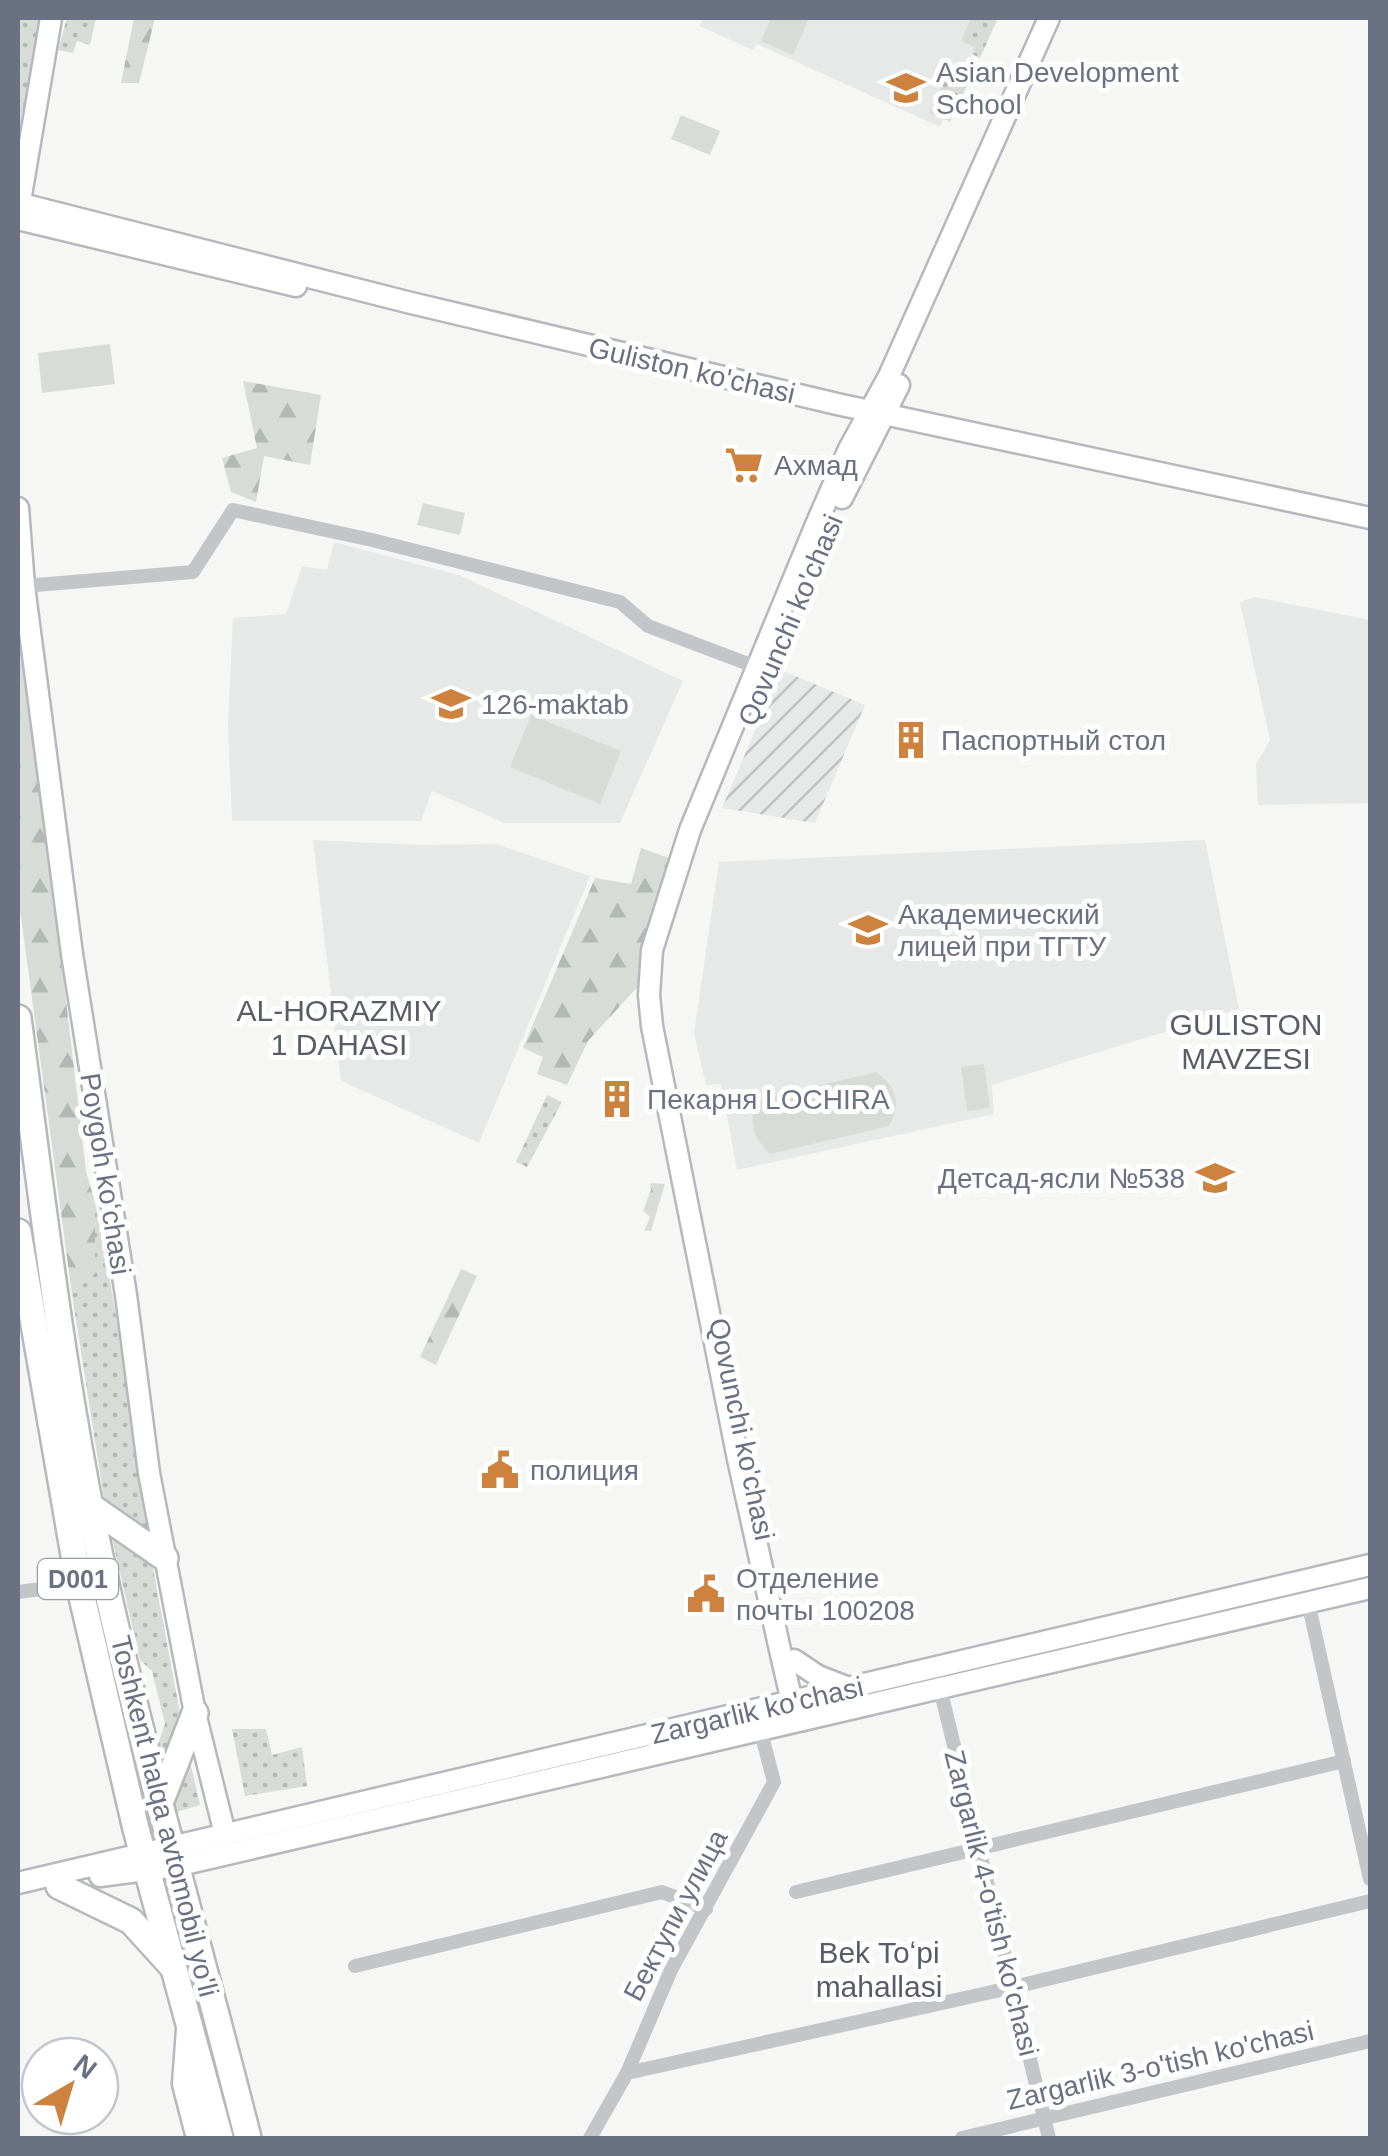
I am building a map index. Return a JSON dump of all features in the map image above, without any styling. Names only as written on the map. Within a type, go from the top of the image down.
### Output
[{"type":"highway","name":"Toshkent halqa avtomobil yo'li","points":[[18,1018],[56,1301],[90,1506],[160,1803],[248,2138]]},
{"type":"highway","name":"Toshkent halqa avtomobil yo'li","points":[[18,1232],[22,1304],[78,1584],[145,1861],[220,2138]]},
{"type":"highway","points":[[90,1506],[165,1558]]},
{"type":"highway","points":[[160,1803],[195,1713]]},
{"type":"highway","points":[[59,1886],[131,1921],[176,1972]]},
{"type":"highway","points":[[211,2103],[238,2095]]},
{"type":"main road","points":[[18,211],[51,18]]},
{"type":"main road","name":"Qovunchi ko'chasi","points":[[799,1707],[713,1337],[648,995],[652,950],[690,830],[826,531],[1049,18]]},
{"type":"main road","name":"Qovunchi ko'chasi","points":[[874,419],[1062,18]]},
{"type":"main road","name":"Guliston ko'chasi","points":[[18,211],[400,300],[874,419],[1370,531]]},
{"type":"main road","name":"Guliston ko'chasi","points":[[874,419],[1370,518]]},
{"type":"main road","name":"Poygoh koʻchasi","points":[[18,508],[24,586],[94,1107],[113,1210],[149,1472],[195,1713],[225,1834]]},
{"type":"main road","name":"Qovunchi ko'chasi","points":[[762,670],[699,834],[670,924],[662,991],[664,1025],[694,1192],[747,1458],[794,1660],[799,1707]]},
{"type":"main road","name":"Zargarlik ko'chasi","points":[[145,1861],[758,1720],[851,1688],[937,1678],[1370,1564]]},
{"type":"main road","points":[[1303,1581],[1308,1602]]},
{"type":"main road","name":"Zargarlik ko'chasi","points":[[799,1707],[1370,1588]]},
{"type":"main road","points":[[794,1660],[818,1676],[851,1688]]},
{"type":"main road","name":"Zargarlik ko'chasi","points":[[174,1856],[225,1834],[758,1720]]},
{"type":"main road","points":[[18,1884],[145,1861]]},
{"type":"main road","points":[[18,1895],[145,1861]]},
{"type":"main road","points":[[188,2012],[184,2084],[198,2138]]},
{"type":"street","points":[[24,586],[193,572],[232,510],[338,532],[620,602],[648,626],[762,670]]},
{"type":"street","points":[[22,1304],[56,1301]]},
{"type":"street","points":[[18,1592],[78,1584]]},
{"type":"street","points":[[1308,1602],[1370,1879]]},
{"type":"street","name":"Zargarlik 4-o'tish ko'chasi","points":[[937,1678],[1049,2138]]},
{"type":"street","name":"Бектупи улица","points":[[590,2138],[627,2072],[670,1970],[774,1782],[758,1720]]},
{"type":"street","points":[[796,1892],[1344,1761]]},
{"type":"street","points":[[356,1966],[662,1892],[706,1909]]},
{"type":"street","points":[[627,2072],[1014,1987],[1370,1901]]},
{"type":"street","name":"Zargarlik 3-o'tish ko'chasi","points":[[962,2138],[1370,2040]]},
{"type":"shaded area","name":"Asian Development School","points":[[704,18],[988,18],[940,127],[757,44],[753,50],[699,26]]},
{"type":"shaded area","name":"126-maktab","points":[[334,542],[459,575],[683,681],[620,823],[505,823],[432,791],[421,821],[232,821],[228,726],[233,618],[286,614],[302,566],[327,570]]},
{"type":"shaded area","points":[[1254,597],[1370,620],[1370,803],[1258,805],[1256,764],[1270,740],[1240,602]]},
{"type":"shaded area","points":[[781,670],[865,705],[815,823],[722,808]]},
{"type":"shaded area","points":[[313,840],[496,844],[590,876],[479,1143],[341,1081]]},
{"type":"shaded area","points":[[1205,840],[1239,1009],[992,1085],[994,1114],[737,1170],[721,1084],[706,1085],[694,1033],[719,862]]},
{"type":"green space","points":[[18,18],[42,18],[28,81],[18,161]]},
{"type":"green space","points":[[67,18],[96,18],[90,45],[77,41],[73,53],[58,50]]},
{"type":"green space","points":[[134,18],[155,18],[139,83],[121,83]]},
{"type":"green space","points":[[771,18],[809,18],[793,55],[761,41]]},
{"type":"green space","points":[[971,18],[998,18],[980,58],[972,54],[975,47],[961,41]]},
{"type":"green space","points":[[948,74],[968,83],[950,122],[930,113]]},
{"type":"green space","points":[[681,115],[720,131],[710,155],[671,139]]},
{"type":"green space","points":[[110,344],[115,384],[42,393],[38,353]]},
{"type":"green space","points":[[243,381],[321,395],[310,465],[264,456],[256,502],[231,492],[222,458],[257,448]]},
{"type":"green space","points":[[423,503],[465,513],[460,535],[417,525]]},
{"type":"green space","points":[[18,616],[86,1171],[95,1203],[95,1273],[72,1294],[18,895]]},
{"type":"green space","points":[[531,715],[621,751],[600,804],[510,767]]},
{"type":"green space","points":[[641,848],[672,859],[642,982],[588,1041],[567,1085],[537,1074],[543,1057],[523,1048],[595,878],[631,884]]},
{"type":"green space","points":[[984,1064],[990,1108],[967,1111],[961,1067]]},
{"type":"green space","points":[[877,1072],[895,1097],[889,1126],[770,1154],[760,1142],[753,1122],[757,1100]]},
{"type":"green space","points":[[547,1095],[562,1102],[527,1167],[516,1162]]},
{"type":"green space","points":[[650,1183],[665,1184],[651,1231],[645,1230],[650,1217],[643,1211]]},
{"type":"green space","points":[[95,1203],[150,1534],[106,1511],[72,1294],[95,1273]]},
{"type":"green space","points":[[461,1269],[477,1276],[436,1365],[420,1357]]},
{"type":"green space","points":[[111,1534],[151,1558],[183,1729],[164,1764],[159,1741],[165,1724],[152,1671],[140,1660]]},
{"type":"green space","points":[[232,1729],[266,1729],[272,1755],[302,1747],[307,1786],[245,1796]]},
{"type":"green space","points":[[187,1748],[200,1805],[177,1812],[173,1796]]},
{"type":"place","name":"Asian Development School","points":[[906,88]]},
{"type":"place","name":"Ахмад","points":[[744,465]]},
{"type":"place","name":"126-maktab","points":[[451,704]]},
{"type":"place","name":"Паспортный стол","points":[[911,740]]},
{"type":"place","name":"Академический лицей при ТГТУ","points":[[868,930]]},
{"type":"place","name":"Пекарня LOCHIRA","points":[[617,1099]]},
{"type":"place","name":"Детсад-ясли №538","points":[[1215,1178]]},
{"type":"place","name":"полиция","points":[[500,1470]]},
{"type":"place","name":"Отделение почты 100208","points":[[706,1594]]},
{"type":"district","name":"AL-HORAZMIY 1 DAHASI","points":[[339,1028]]},
{"type":"district","name":"GULISTON MAVZESI","points":[[1246,1042]]},
{"type":"district","name":"Bek Toʻpi mahallasi","points":[[879,1970]]}]
